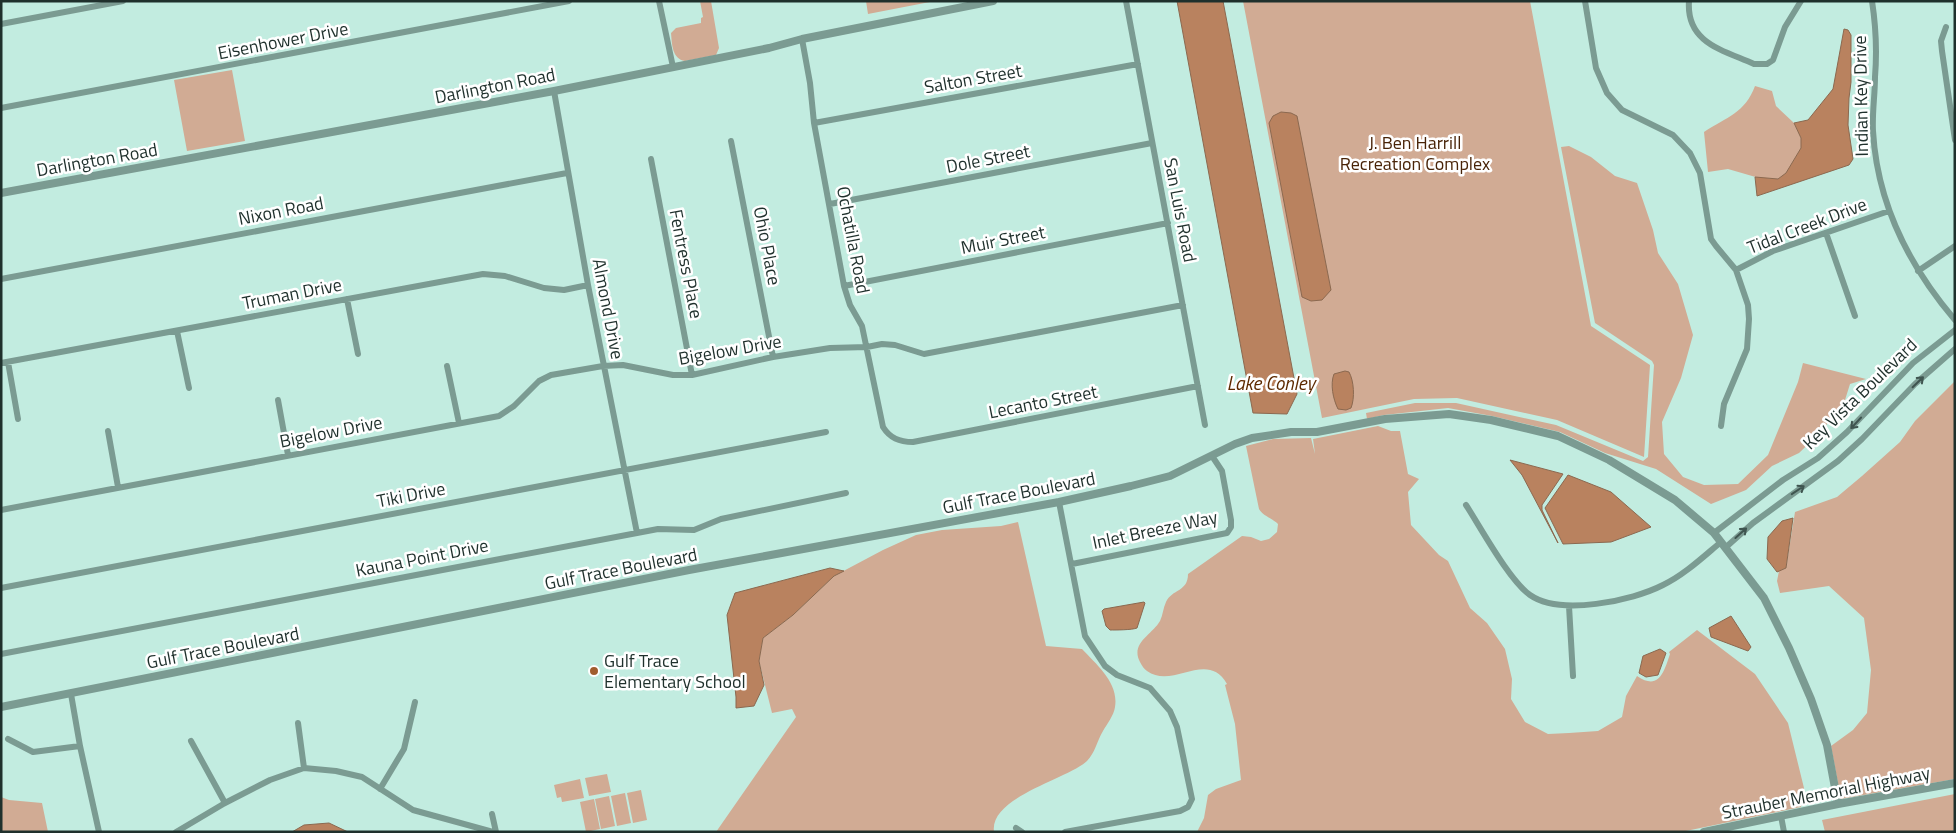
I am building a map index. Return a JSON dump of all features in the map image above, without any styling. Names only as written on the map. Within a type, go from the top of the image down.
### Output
[{"type":"street","points":[[1,24],[123,1]]},
{"type":"street","name":"Eisenhower Drive","points":[[1,108],[569,1]]},
{"type":"street","points":[[660,1],[673,68]]},
{"type":"street","name":"Darlington Road","points":[[1,193],[673,68],[769,48],[802,39],[993,1]]},
{"type":"street","name":"San Luis Road","points":[[1126,1],[1205,425]]},
{"type":"street","points":[[1585,1],[1596,68],[1607,93],[1622,110],[1674,135],[1690,153],[1700,173],[1712,239],[1736,270],[1748,305],[1749,335],[1743,361],[1724,404],[1721,426]]},
{"type":"street","points":[[1689,1],[1690,20],[1706,42],[1760,65],[1773,60],[1786,27],[1801,1]]},
{"type":"street","name":"Indian Key Drive","points":[[1872,1],[1876,55],[1873,129],[1878,166],[1889,211],[1901,240],[1918,271],[1955,320]]},
{"type":"street","points":[[1946,27],[1941,41],[1955,140]]},
{"type":"street","name":"Ochatilla Road","points":[[802,39],[810,83],[814,123],[844,286],[850,305],[862,326],[882,427],[887,434],[894,438]]},
{"type":"street","name":"Salton Street","points":[[814,123],[1138,64]]},
{"type":"street","name":"Almond Drive","points":[[554,91],[567,173],[636,533]]},
{"type":"street","name":"Ohio Place","points":[[731,141],[773,357]]},
{"type":"street","name":"Dole Street","points":[[830,204],[1152,143]]},
{"type":"street","name":"Fentress Place","points":[[651,159],[692,375]]},
{"type":"street","name":"Nixon Road","points":[[1,279],[567,173]]},
{"type":"street","name":"Tidal Creek Drive","points":[[1736,270],[1773,251],[1889,211]]},
{"type":"street","name":"Muir Street","points":[[844,286],[1168,223]]},
{"type":"street","points":[[1826,233],[1855,316]]},
{"type":"street","points":[[1918,271],[1955,246]]},
{"type":"street","name":"Truman Drive","points":[[5,363],[483,274],[505,276],[544,288],[564,290],[588,285]]},
{"type":"street","points":[[347,299],[358,354]]},
{"type":"street","name":"Bigelow Drive","points":[[1,510],[499,416],[514,406],[539,382],[551,375],[603,366],[623,366],[673,375],[692,375],[773,357],[830,348],[867,347],[882,344],[895,345],[924,354],[936,353],[1183,305]]},
{"type":"street","name":"Key Vista Boulevard","points":[[1714,533],[1783,480],[1818,458],[1847,432],[1913,363],[1955,330]]},
{"type":"street","points":[[177,331],[189,388]]},
{"type":"street","name":"Key Vista Boulevard","points":[[1466,505],[1515,580],[1530,595],[1549,604],[1570,606],[1611,601],[1639,595],[1664,585],[1723,545],[1838,461],[1915,384],[1955,349]]},
{"type":"street","points":[[5,363],[18,419]]},
{"type":"street","points":[[447,366],[459,424]]},
{"type":"street","name":"Lecanto Street","points":[[894,438],[903,442],[913,442],[1198,386]]},
{"type":"street","points":[[278,400],[288,455]]},
{"type":"street","name":"Gulf Trace Boulevard","points":[[1,707],[699,568],[1059,502],[1151,482],[1187,469],[1235,444],[1252,438],[1290,432],[1317,432],[1385,419],[1449,414],[1491,420],[1558,436],[1609,460],[1675,500],[1714,533],[1764,598],[1789,648],[1811,699],[1826,745],[1838,804]]},
{"type":"street","points":[[108,431],[118,487]]},
{"type":"street","name":"Tiki Drive","points":[[1,588],[826,432]]},
{"type":"street","name":"Inlet Breeze Way","points":[[1072,564],[1227,533],[1231,527],[1232,520],[1222,471],[1212,456]]},
{"type":"street","name":"Kauna Point Drive","points":[[1,654],[658,529],[694,530],[721,519],[846,493]]},
{"type":"street","points":[[1059,502],[1085,636],[1104,666],[1117,675],[1150,688],[1170,711],[1177,727],[1192,799],[1188,807],[1180,811],[1066,832]]},
{"type":"street","points":[[1570,606],[1573,676]]},
{"type":"street","points":[[71,694],[80,746],[99,832]]},
{"type":"street","points":[[380,789],[404,749],[415,702]]},
{"type":"street","points":[[298,723],[304,768]]},
{"type":"street","points":[[8,739],[33,752],[80,746]]},
{"type":"street","points":[[192,741],[224,803]]},
{"type":"street","points":[[176,832],[224,803],[270,780],[304,768],[336,771],[362,777],[413,810],[494,832],[492,814]]},
{"type":"street","name":"Strauber Memorial Highway","points":[[1704,832],[1838,804],[1955,783]]},
{"type":"street","points":[[1780,816],[1784,832]]},
{"type":"green space","points":[[700,1],[711,1],[719,48],[716,55],[685,61],[681,60],[675,54],[672,46],[671,33],[676,28],[701,23],[701,18],[703,17]]},
{"type":"green space","points":[[866,1],[935,1],[868,14]]},
{"type":"green space","name":"J. Ben Harrill Recreation Complex","points":[[1243,1],[1530,1],[1591,326],[1650,365],[1644,457],[1557,420],[1457,398],[1414,399],[1322,418]]},
{"type":"green space","points":[[232,70],[245,141],[187,151],[174,80]]},
{"type":"green space","points":[[1755,86],[1772,91],[1776,106],[1794,123],[1801,138],[1801,148],[1786,174],[1778,179],[1759,178],[1728,169],[1708,172],[1704,132],[1741,108]]},
{"type":"green space","points":[[1569,146],[1591,157],[1615,176],[1637,183],[1653,230],[1658,253],[1678,284],[1693,335],[1681,378],[1662,422],[1664,454],[1683,477],[1704,485],[1738,484],[1768,455],[1798,382],[1803,363],[1866,379],[1850,384],[1845,400],[1821,432],[1799,453],[1772,466],[1746,490],[1711,504],[1656,469],[1605,453],[1560,432],[1492,416],[1448,408],[1384,415],[1367,419],[1366,413],[1415,403],[1456,403],[1556,425],[1643,461],[1648,457],[1654,365],[1652,361],[1595,323],[1561,147]]},
{"type":"green space","points":[[1955,381],[1955,779],[1841,799],[1831,746],[1853,730],[1867,713],[1871,670],[1864,618],[1829,586],[1780,593],[1777,581],[1779,571],[1786,568],[1795,512],[1837,497],[1900,442],[1915,421]]},
{"type":"green space","points":[[1378,426],[1391,431],[1400,431],[1408,474],[1419,479],[1408,492],[1411,525],[1439,555],[1448,561],[1470,608],[1487,623],[1505,649],[1512,679],[1511,699],[1525,722],[1548,734],[1598,731],[1622,717],[1626,696],[1637,676],[1651,681],[1660,677],[1670,654],[1669,652],[1697,630],[1755,674],[1788,723],[1804,788],[1801,807],[1681,832],[1197,832],[1204,818],[1208,795],[1216,789],[1241,780],[1235,724],[1225,685],[1227,684],[1219,674],[1210,670],[1157,676],[1147,671],[1142,665],[1138,655],[1140,644],[1160,621],[1165,604],[1172,595],[1183,587],[1188,574],[1242,536],[1261,541],[1269,539],[1277,532],[1278,524],[1259,509],[1246,446],[1273,439],[1311,438],[1315,454],[1313,439]]},
{"type":"green space","points":[[1018,522],[1046,646],[1082,649],[1106,675],[1114,690],[1115,707],[1113,713],[1087,761],[1016,799],[1003,809],[996,820],[994,832],[716,832],[796,717],[792,709],[772,713],[759,661],[763,638],[793,615],[834,576],[883,550],[916,535],[942,530],[1001,526]]},
{"type":"green space","points":[[607,774],[611,792],[589,796],[585,778]]},
{"type":"green space","points":[[580,779],[584,798],[562,802],[561,797],[557,798],[554,785]]},
{"type":"green space","points":[[641,790],[647,820],[633,823],[627,793]]},
{"type":"green space","points":[[625,793],[631,823],[617,826],[611,796]]},
{"type":"green space","points":[[1955,794],[1955,832],[1825,832],[1822,820]]},
{"type":"green space","points":[[609,796],[615,826],[601,829],[595,799]]},
{"type":"green space","points":[[1,797],[9,800],[42,803],[48,832],[1,832]]},
{"type":"green space","points":[[594,799],[600,829],[586,832],[580,802]]},
{"type":"water","name":"Lake Conley","points":[[1177,1],[1223,1],[1297,394],[1287,414],[1253,413]]},
{"type":"water","points":[[1844,29],[1848,30],[1851,35],[1851,82],[1848,125],[1853,159],[1849,165],[1757,196],[1755,177],[1778,179],[1786,173],[1801,148],[1801,138],[1794,123],[1808,120],[1833,89]]},
{"type":"water","points":[[1281,112],[1297,116],[1331,290],[1322,300],[1311,301],[1302,297],[1269,123],[1273,116]]},
{"type":"water","points":[[1345,371],[1349,372],[1351,376],[1353,390],[1351,408],[1346,410],[1338,409],[1332,387],[1334,374]]},
{"type":"water","points":[[1510,460],[1563,474],[1542,505],[1542,510],[1558,543],[1522,475]]},
{"type":"water","points":[[1568,475],[1611,492],[1651,527],[1611,542],[1563,544],[1545,508]]},
{"type":"water","points":[[1793,518],[1786,568],[1777,572],[1767,559],[1768,537],[1782,521]]},
{"type":"water","points":[[830,568],[844,571],[834,576],[793,615],[763,638],[759,661],[764,685],[754,706],[736,708],[727,615],[735,593]]},
{"type":"water","points":[[1144,602],[1137,628],[1110,630],[1106,626],[1102,611],[1104,609]]},
{"type":"water","points":[[1731,616],[1751,647],[1748,651],[1711,637],[1709,628]]},
{"type":"water","points":[[1660,649],[1666,653],[1658,675],[1646,677],[1639,673],[1643,656]]},
{"type":"water","points":[[329,823],[348,832],[292,832],[304,825]]},
{"type":"place","name":"Gulf Trace Elementary School","points":[[594,671]]}]
